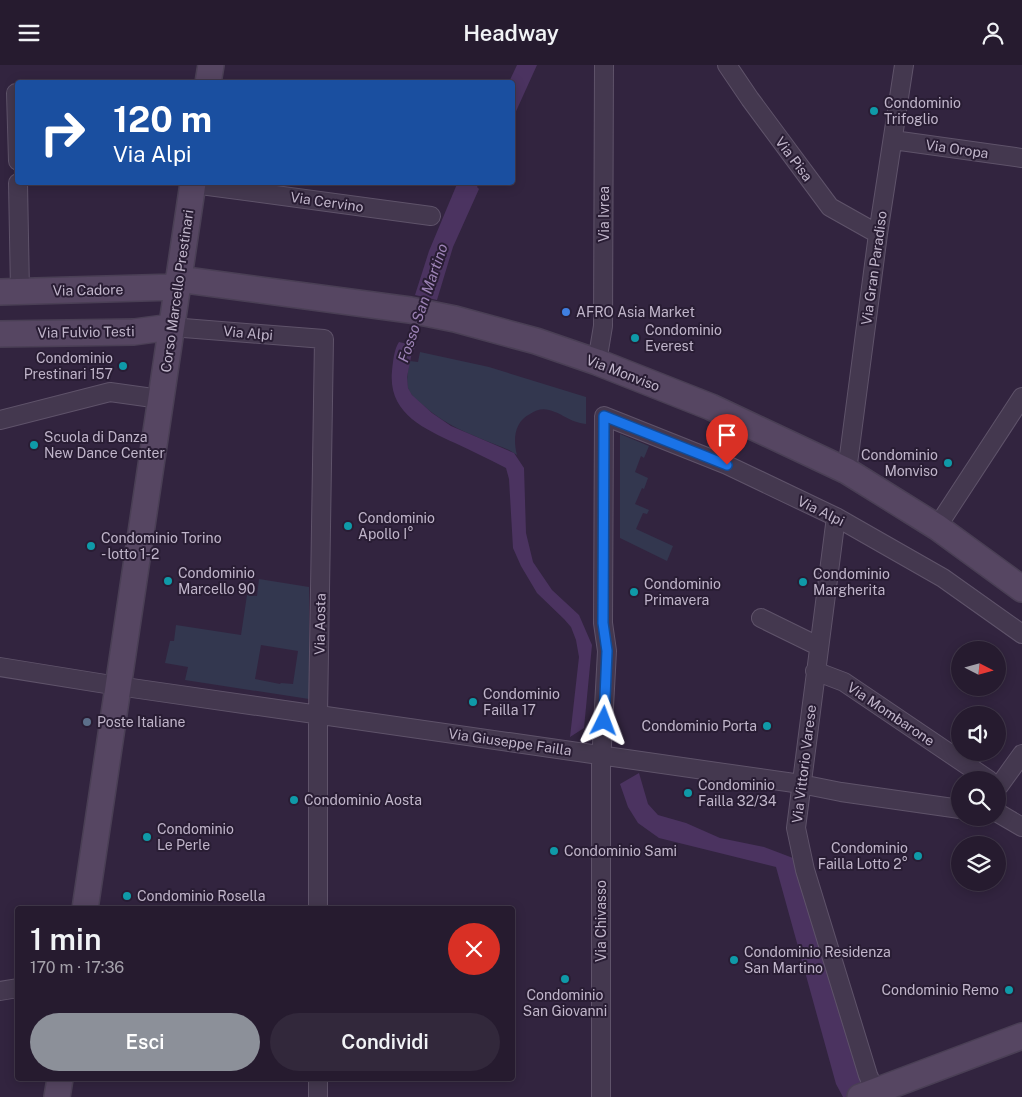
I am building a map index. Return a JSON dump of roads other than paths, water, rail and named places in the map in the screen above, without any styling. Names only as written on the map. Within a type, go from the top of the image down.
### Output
[{"type":"street","points":[[208,80],[210,65]]},
{"type":"street","name":"Via Ivrea","points":[[597,362],[603,326],[604,65]]},
{"type":"street","name":"Via Pisa","points":[[727,65],[830,207],[878,234]]},
{"type":"street","name":"Via Gran Paradiso","points":[[847,471],[878,234],[904,65]]},
{"type":"street","name":"Via Oropa","points":[[893,140],[1022,158]]},
{"type":"street","points":[[10,292],[18,185]]},
{"type":"street","name":"Corso Marcello Prestinari","points":[[85,906],[193,185]]},
{"type":"street","name":"Via Cervino","points":[[207,185],[431,216]]},
{"type":"street","name":"Via Monviso","points":[[178,283],[420,312],[455,319],[536,341],[597,362],[711,407],[847,471],[937,527],[1022,589]]},
{"type":"street","name":"Via Cadore","points":[[10,292],[178,283]]},
{"type":"street","name":"Via Fulvio Testi","points":[[0,334],[134,332],[171,327]]},
{"type":"street","name":"Via Alpi","points":[[171,327],[324,339]]},
{"type":"street","name":"Via Aosta","points":[[318,906],[318,715],[324,339]]},
{"type":"street","points":[[0,420],[110,392],[160,399]]},
{"type":"street","points":[[937,527],[1022,397]]},
{"type":"street","name":"Via Alpi","points":[[604,416],[727,465],[836,517],[943,578],[1022,633]]},
{"type":"street","name":"Via Chivasso","points":[[601,1097],[602,756],[607,651],[603,623],[604,416]]},
{"type":"street","name":"Via Vittorio Varese","points":[[836,517],[796,828],[803,861],[868,1075],[866,1094]]},
{"type":"street","points":[[761,619],[818,646]]},
{"type":"street","name":"Via Giuseppe Failla","points":[[0,667],[118,686],[801,784],[841,792],[951,808]]},
{"type":"street","name":"Via Mombarone","points":[[815,671],[844,682],[976,771]]},
{"type":"street","points":[[1006,772],[1022,754]]},
{"type":"street","points":[[1006,818],[1022,827]]},
{"type":"street","points":[[0,991],[15,988]]},
{"type":"street","points":[[866,1094],[1022,1036]]},
{"type":"street","points":[[58,1097],[60,1081]]},
{"type":"street","points":[[318,1081],[318,1097]]},
{"type":"waterway","name":"Fosso San Martino","points":[[406,350],[418,318]]},
{"type":"place","name":"Condominio Trifoglio","points":[[874,111]]},
{"type":"place","name":"AFRO Asia Market","points":[[566,312]]},
{"type":"place","name":"Condominio Everest","points":[[635,338]]},
{"type":"place","name":"Condominio Prestinari 157","points":[[123,366]]},
{"type":"place","name":"Scuola di Danza New Dance Center","points":[[34,445]]},
{"type":"place","name":"Condominio Monviso","points":[[948,463]]},
{"type":"place","name":"Condominio Apollo I°","points":[[348,526]]},
{"type":"place","name":"Condominio Torino - lotto 1-2","points":[[91,546]]},
{"type":"place","name":"Condominio Marcello 90","points":[[168,581]]},
{"type":"place","name":"Condominio Margherita","points":[[803,582]]},
{"type":"place","name":"Condominio Primavera","points":[[634,592]]},
{"type":"place","name":"Condominio Failla 17","points":[[473,702]]},
{"type":"place","name":"Poste Italiane","points":[[87,722]]},
{"type":"place","name":"Condominio Porta","points":[[767,726]]},
{"type":"place","name":"Condominio Failla 32/34","points":[[688,793]]},
{"type":"place","name":"Condominio Aosta","points":[[294,800]]},
{"type":"place","name":"Condominio Le Perle","points":[[147,837]]},
{"type":"place","name":"Condominio Sami","points":[[554,851]]},
{"type":"place","name":"Condominio Failla Lotto 2°","points":[[918,856]]},
{"type":"place","name":"Condominio Rosella","points":[[127,896]]},
{"type":"place","name":"Condominio Residenza San Martino","points":[[734,960]]},
{"type":"place","name":"Condominio San Giovanni","points":[[565,979]]},
{"type":"place","name":"Condominio Remo","points":[[1009,990]]}]
